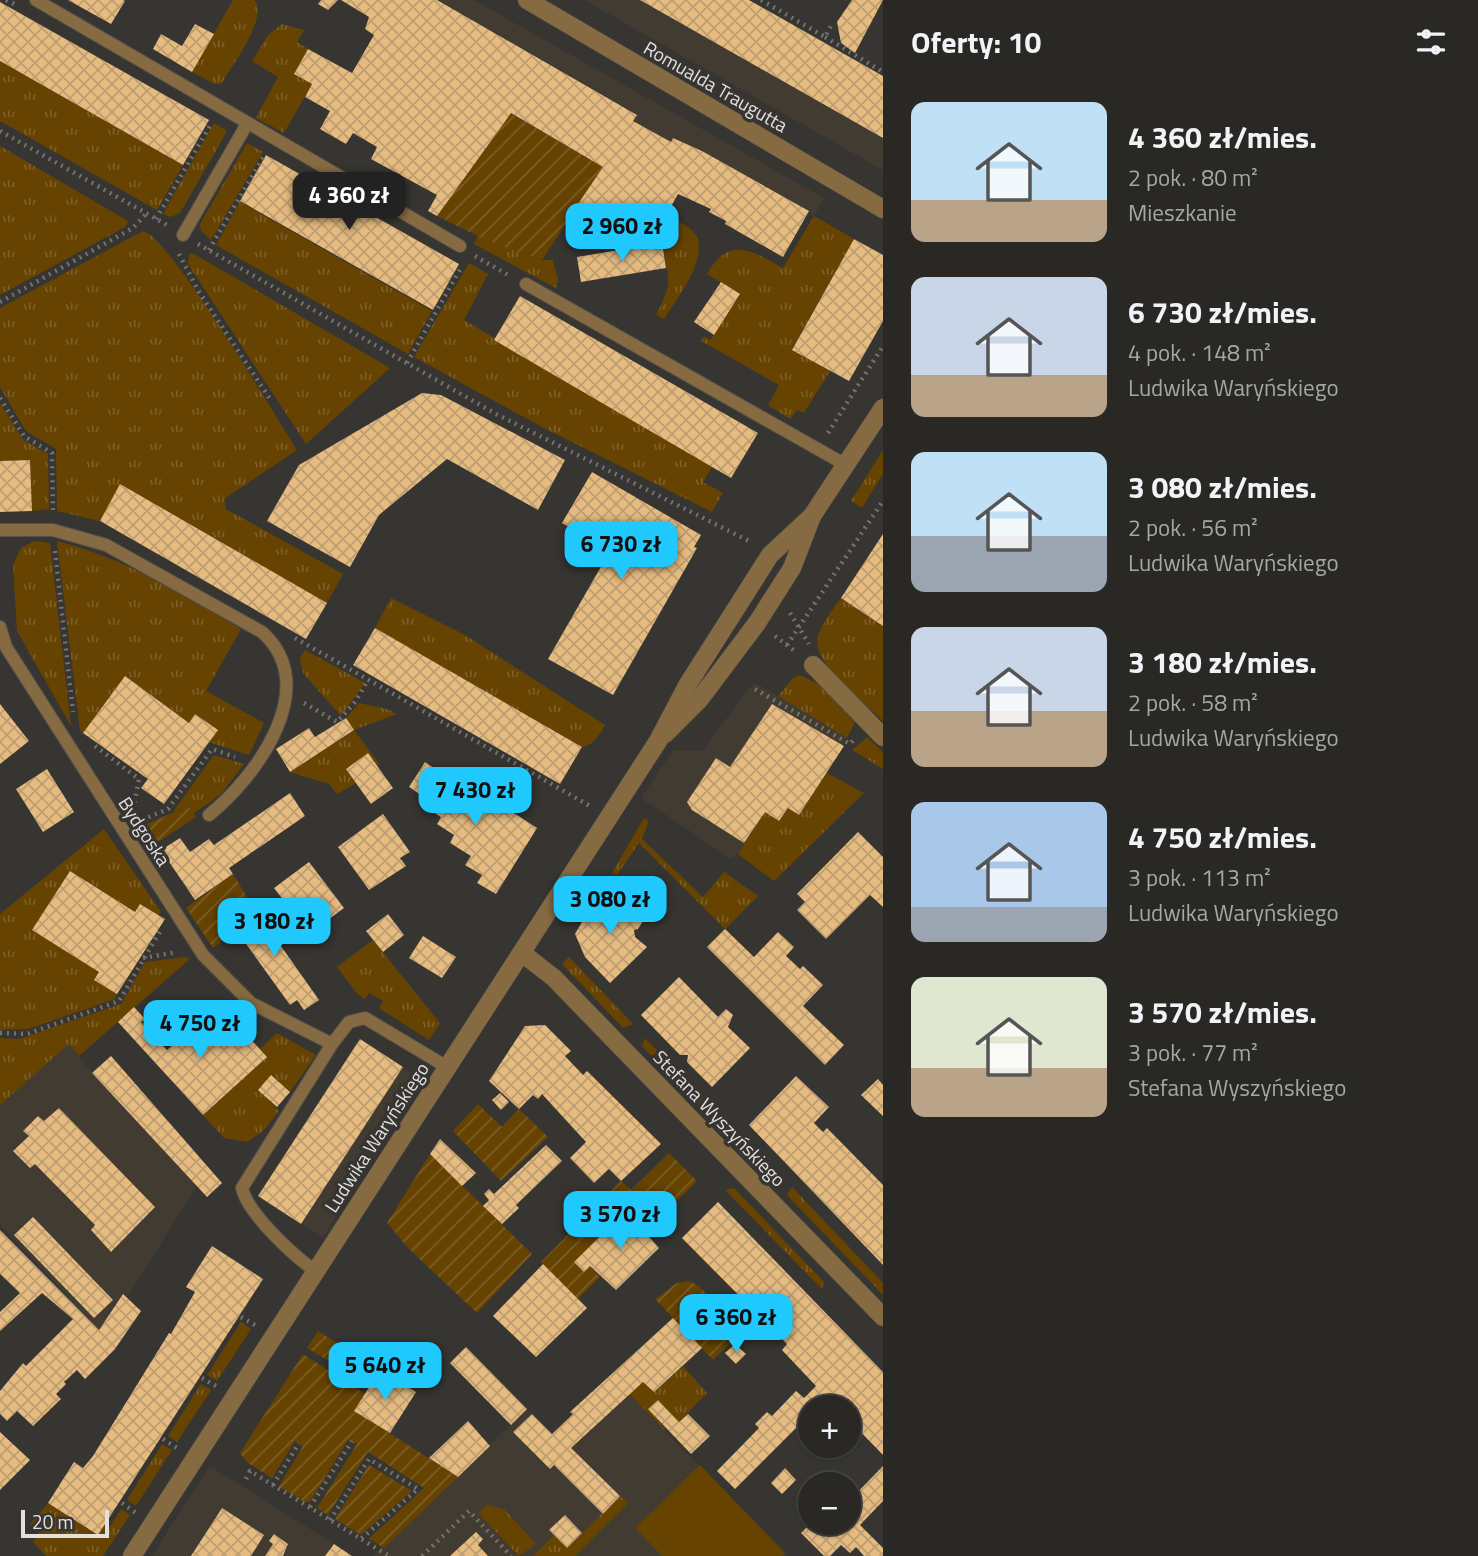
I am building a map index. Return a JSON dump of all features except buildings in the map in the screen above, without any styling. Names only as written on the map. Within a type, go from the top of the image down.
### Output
[{"type":"street","name":"Romualda Traugutta","points":[[527,0],[883,209]]},
{"type":"street","name":"Ludwika Waryńskiego","points":[[132,1556],[658,741],[683,692],[770,555],[812,516],[883,408]]},
{"type":"street","name":"Ludwika Waryńskiego","points":[[658,741],[716,678],[776,592],[799,553],[812,516]]},
{"type":"street","points":[[813,665],[883,737]]},
{"type":"street","name":"Stefana Wyszyńskiego","points":[[522,953],[573,998],[883,1317]]},
{"type":"lane","points":[[36,0],[465,250]]},
{"type":"lane","points":[[181,233],[247,124]]},
{"type":"lane","points":[[526,284],[846,465]]},
{"type":"lane","points":[[0,530],[53,530],[74,534],[122,553],[262,632],[279,653],[287,694],[283,714],[236,793],[209,815]]},
{"type":"lane","name":"Bydgoska","points":[[0,627],[6,647],[125,827],[192,941],[229,981],[258,1007],[332,1044]]},
{"type":"lane","points":[[315,1271],[297,1257],[246,1202],[242,1188],[332,1044],[349,1022],[365,1018],[447,1067]]},
{"type":"path","points":[[761,0],[883,72]]},
{"type":"path","points":[[825,37],[833,22]]},
{"type":"path","points":[[156,219],[215,118]]},
{"type":"path","points":[[0,131],[496,414],[755,544]]},
{"type":"path","points":[[209,250],[268,149]]},
{"type":"path","points":[[0,302],[132,228],[146,213]]},
{"type":"path","points":[[181,233],[179,255],[199,292],[272,402]]},
{"type":"path","points":[[465,250],[493,267]]},
{"type":"path","points":[[407,363],[463,264]]},
{"type":"path","points":[[818,449],[883,346]]},
{"type":"path","points":[[0,398],[24,436],[52,453],[53,530],[74,718]]},
{"type":"path","points":[[787,645],[883,501]]},
{"type":"path","points":[[776,592],[779,602],[800,626],[810,644],[813,665]]},
{"type":"path","points":[[322,654],[590,806]]},
{"type":"path","points":[[287,694],[337,722],[355,702],[368,680]]},
{"type":"path","points":[[755,689],[850,744],[868,722]]},
{"type":"path","points":[[86,739],[139,779],[125,827]]},
{"type":"path","points":[[125,827],[168,809],[212,749],[256,763]]},
{"type":"path","points":[[0,1034],[27,1034],[119,1000],[168,919]]},
{"type":"path","points":[[143,958],[189,950]]},
{"type":"path","points":[[241,1317],[258,1327]]},
{"type":"path","points":[[202,1378],[219,1388]]},
{"type":"path","points":[[163,1439],[179,1450]]},
{"type":"path","points":[[310,1507],[352,1441]]},
{"type":"path","points":[[273,1485],[299,1443]]},
{"type":"path","points":[[330,1520],[369,1459],[418,1489],[361,1539]]},
{"type":"path","points":[[246,1479],[250,1471],[389,1556]]},
{"type":"path","points":[[122,1503],[138,1514]]},
{"type":"path","points":[[422,1556],[470,1511],[511,1556]]},
{"type":"shaded area","points":[[437,0],[474,0],[824,198],[814,216],[703,151],[674,138],[671,142],[633,121],[637,114]]},
{"type":"shaded area","points":[[584,0],[640,0],[883,138],[883,170]]},
{"type":"shaded area","points":[[754,682],[847,738],[799,815],[779,821],[765,813],[738,854],[731,859],[641,798],[673,750],[702,751]]},
{"type":"shaded area","points":[[69,1043],[92,1073],[197,1186],[127,1297],[123,1294],[99,1330],[0,1224],[0,1105]]},
{"type":"shaded area","points":[[403,1067],[423,1081],[323,1237],[301,1224]]},
{"type":"shaded area","points":[[629,1394],[787,1556],[372,1556],[527,1409],[569,1450]]},
{"type":"shaded area","points":[[210,1466],[334,1544],[352,1556],[152,1556]]},
{"type":"green space","points":[[233,0],[255,0],[256,19],[247,42],[222,83],[215,84],[192,72]]},
{"type":"green space","points":[[282,24],[304,30],[297,42],[308,49],[294,74],[312,84],[284,133],[256,118],[278,77],[252,61],[268,35]]},
{"type":"green space","points":[[0,61],[183,165],[157,210],[0,121]]},
{"type":"green space","points":[[510,113],[603,167],[542,260],[486,240],[437,216]]},
{"type":"green space","points":[[214,123],[227,131],[221,142],[180,213],[170,217],[163,214]]},
{"type":"green space","points":[[247,143],[263,152],[211,240],[201,231],[200,224]]},
{"type":"green space","points":[[0,146],[128,221],[125,227],[0,295]]},
{"type":"green space","points":[[240,202],[432,311],[408,354],[216,245]]},
{"type":"green space","points":[[666,215],[694,233],[699,253],[684,289],[664,319],[656,315],[668,286],[662,243],[649,245]]},
{"type":"green space","points":[[814,216],[854,239],[792,349],[830,371],[804,413],[797,410],[790,419],[768,405],[779,385],[701,341],[704,336],[710,340],[740,295],[707,274],[715,262],[733,250],[752,252],[783,268]]},
{"type":"green space","points":[[143,231],[157,241],[198,294],[297,450],[224,499],[226,509],[343,574],[327,603],[121,485],[100,521],[57,511],[56,449],[26,431],[0,387],[0,308]]},
{"type":"green space","points":[[478,235],[542,260],[553,260],[558,280],[556,288],[474,244]]},
{"type":"green space","points":[[189,254],[194,254],[390,368],[306,444],[188,264]]},
{"type":"green space","points":[[469,263],[488,274],[464,320],[712,467],[703,482],[723,493],[712,512],[542,427],[414,357]]},
{"type":"green space","points":[[0,403],[23,440],[48,454],[49,509],[32,511],[30,460],[0,461]]},
{"type":"green space","points":[[883,450],[883,474],[862,508],[851,501]]},
{"type":"green space","points":[[34,541],[50,543],[71,726],[17,631],[13,565],[21,548]]},
{"type":"green space","points":[[57,541],[129,567],[241,629],[206,691],[264,723],[249,755],[209,742],[217,731],[196,714],[189,723],[125,676],[83,733],[80,730]]},
{"type":"green space","points":[[391,598],[465,635],[605,725],[601,732],[593,742],[582,747],[375,628]]},
{"type":"green space","points":[[841,598],[883,626],[883,721],[841,682],[822,658],[818,636]]},
{"type":"green space","points":[[305,650],[365,683],[341,716],[303,673],[300,658]]},
{"type":"green space","points":[[799,675],[819,684],[855,722],[847,738],[778,696],[793,678]]},
{"type":"green space","points":[[359,703],[397,714],[354,730],[380,765],[346,769],[356,783],[337,794],[329,784],[290,772],[353,731],[346,718]]},
{"type":"green space","points":[[867,737],[883,752],[883,769],[852,750]]},
{"type":"green space","points":[[214,755],[244,764],[221,794],[193,814],[188,806],[173,812]]},
{"type":"green space","points":[[827,773],[864,793],[774,881],[738,854],[765,812],[779,821],[788,808],[799,815]]},
{"type":"green space","points":[[188,806],[196,817],[146,850],[133,830]]},
{"type":"green space","points":[[644,818],[649,821],[642,839],[703,897],[724,872],[758,896],[725,929],[639,843],[617,875],[612,873]]},
{"type":"green space","points":[[104,829],[161,912],[159,915],[141,904],[135,912],[70,871],[33,930],[99,972],[95,980],[117,994],[115,999],[28,1029],[0,1030],[0,914]]},
{"type":"green space","points":[[233,874],[250,902],[235,911],[244,924],[213,948],[186,908]]},
{"type":"green space","points":[[373,940],[440,1023],[429,1040],[379,1008],[383,1001],[369,993],[365,999],[358,995],[337,967]]},
{"type":"green space","points":[[185,957],[190,959],[79,1056],[69,1044],[0,1105],[0,1038],[19,1039],[121,1004],[145,962]]},
{"type":"green space","points":[[569,957],[633,1024],[623,1028],[562,964]]},
{"type":"green space","points":[[277,1033],[316,1055],[290,1092],[271,1076],[258,1089],[279,1111],[263,1131],[247,1142],[224,1138],[203,1115],[267,1057],[260,1049]]},
{"type":"green space","points":[[645,1038],[720,1116],[714,1121],[642,1046]]},
{"type":"green space","points":[[478,1104],[502,1127],[519,1109],[548,1137],[501,1181],[453,1131]]},
{"type":"green space","points":[[737,1132],[781,1177],[774,1183],[730,1138]]},
{"type":"green space","points":[[669,1153],[697,1181],[653,1224],[642,1214],[635,1219],[620,1217],[575,1262],[584,1272],[590,1266],[600,1277],[578,1299],[541,1262],[621,1181],[631,1190]]},
{"type":"green space","points":[[430,1154],[532,1254],[477,1313],[409,1249],[387,1223]]},
{"type":"green space","points":[[792,1187],[883,1283],[883,1295],[787,1195]]},
{"type":"green space","points":[[734,1188],[824,1282],[822,1289],[725,1190]]},
{"type":"green space","points":[[689,1281],[699,1286],[743,1330],[713,1360],[655,1299],[677,1283]]},
{"type":"green space","points":[[241,1322],[251,1329],[217,1381],[207,1375]]},
{"type":"green space","points":[[318,1331],[364,1360],[354,1376],[307,1348]]},
{"type":"green space","points":[[303,1354],[365,1394],[355,1411],[458,1477],[384,1548],[369,1539],[424,1488],[368,1452],[328,1515],[317,1508],[357,1444],[348,1440],[310,1502],[304,1502],[279,1486],[303,1446],[295,1441],[272,1478],[248,1463],[240,1453]]},
{"type":"green space","points":[[683,1366],[707,1393],[679,1422],[658,1400],[649,1408],[667,1432],[629,1394],[643,1382],[654,1392]]},
{"type":"green space","points":[[201,1384],[211,1390],[177,1442],[168,1436]]},
{"type":"green space","points":[[162,1444],[172,1450],[136,1506],[127,1500]]},
{"type":"green space","points":[[369,1465],[412,1491],[361,1535],[335,1519]]},
{"type":"green space","points":[[700,1465],[785,1553],[782,1556],[662,1556],[635,1528]]},
{"type":"green space","points":[[620,1496],[628,1503],[575,1556],[533,1556],[554,1535],[567,1548]]},
{"type":"green space","points":[[48,1503],[98,1535],[106,1524],[110,1526],[121,1509],[130,1515],[103,1556],[46,1556],[33,1542],[40,1530],[30,1524]]},
{"type":"green space","points":[[487,1505],[504,1509],[536,1544],[519,1556],[478,1513]]}]
